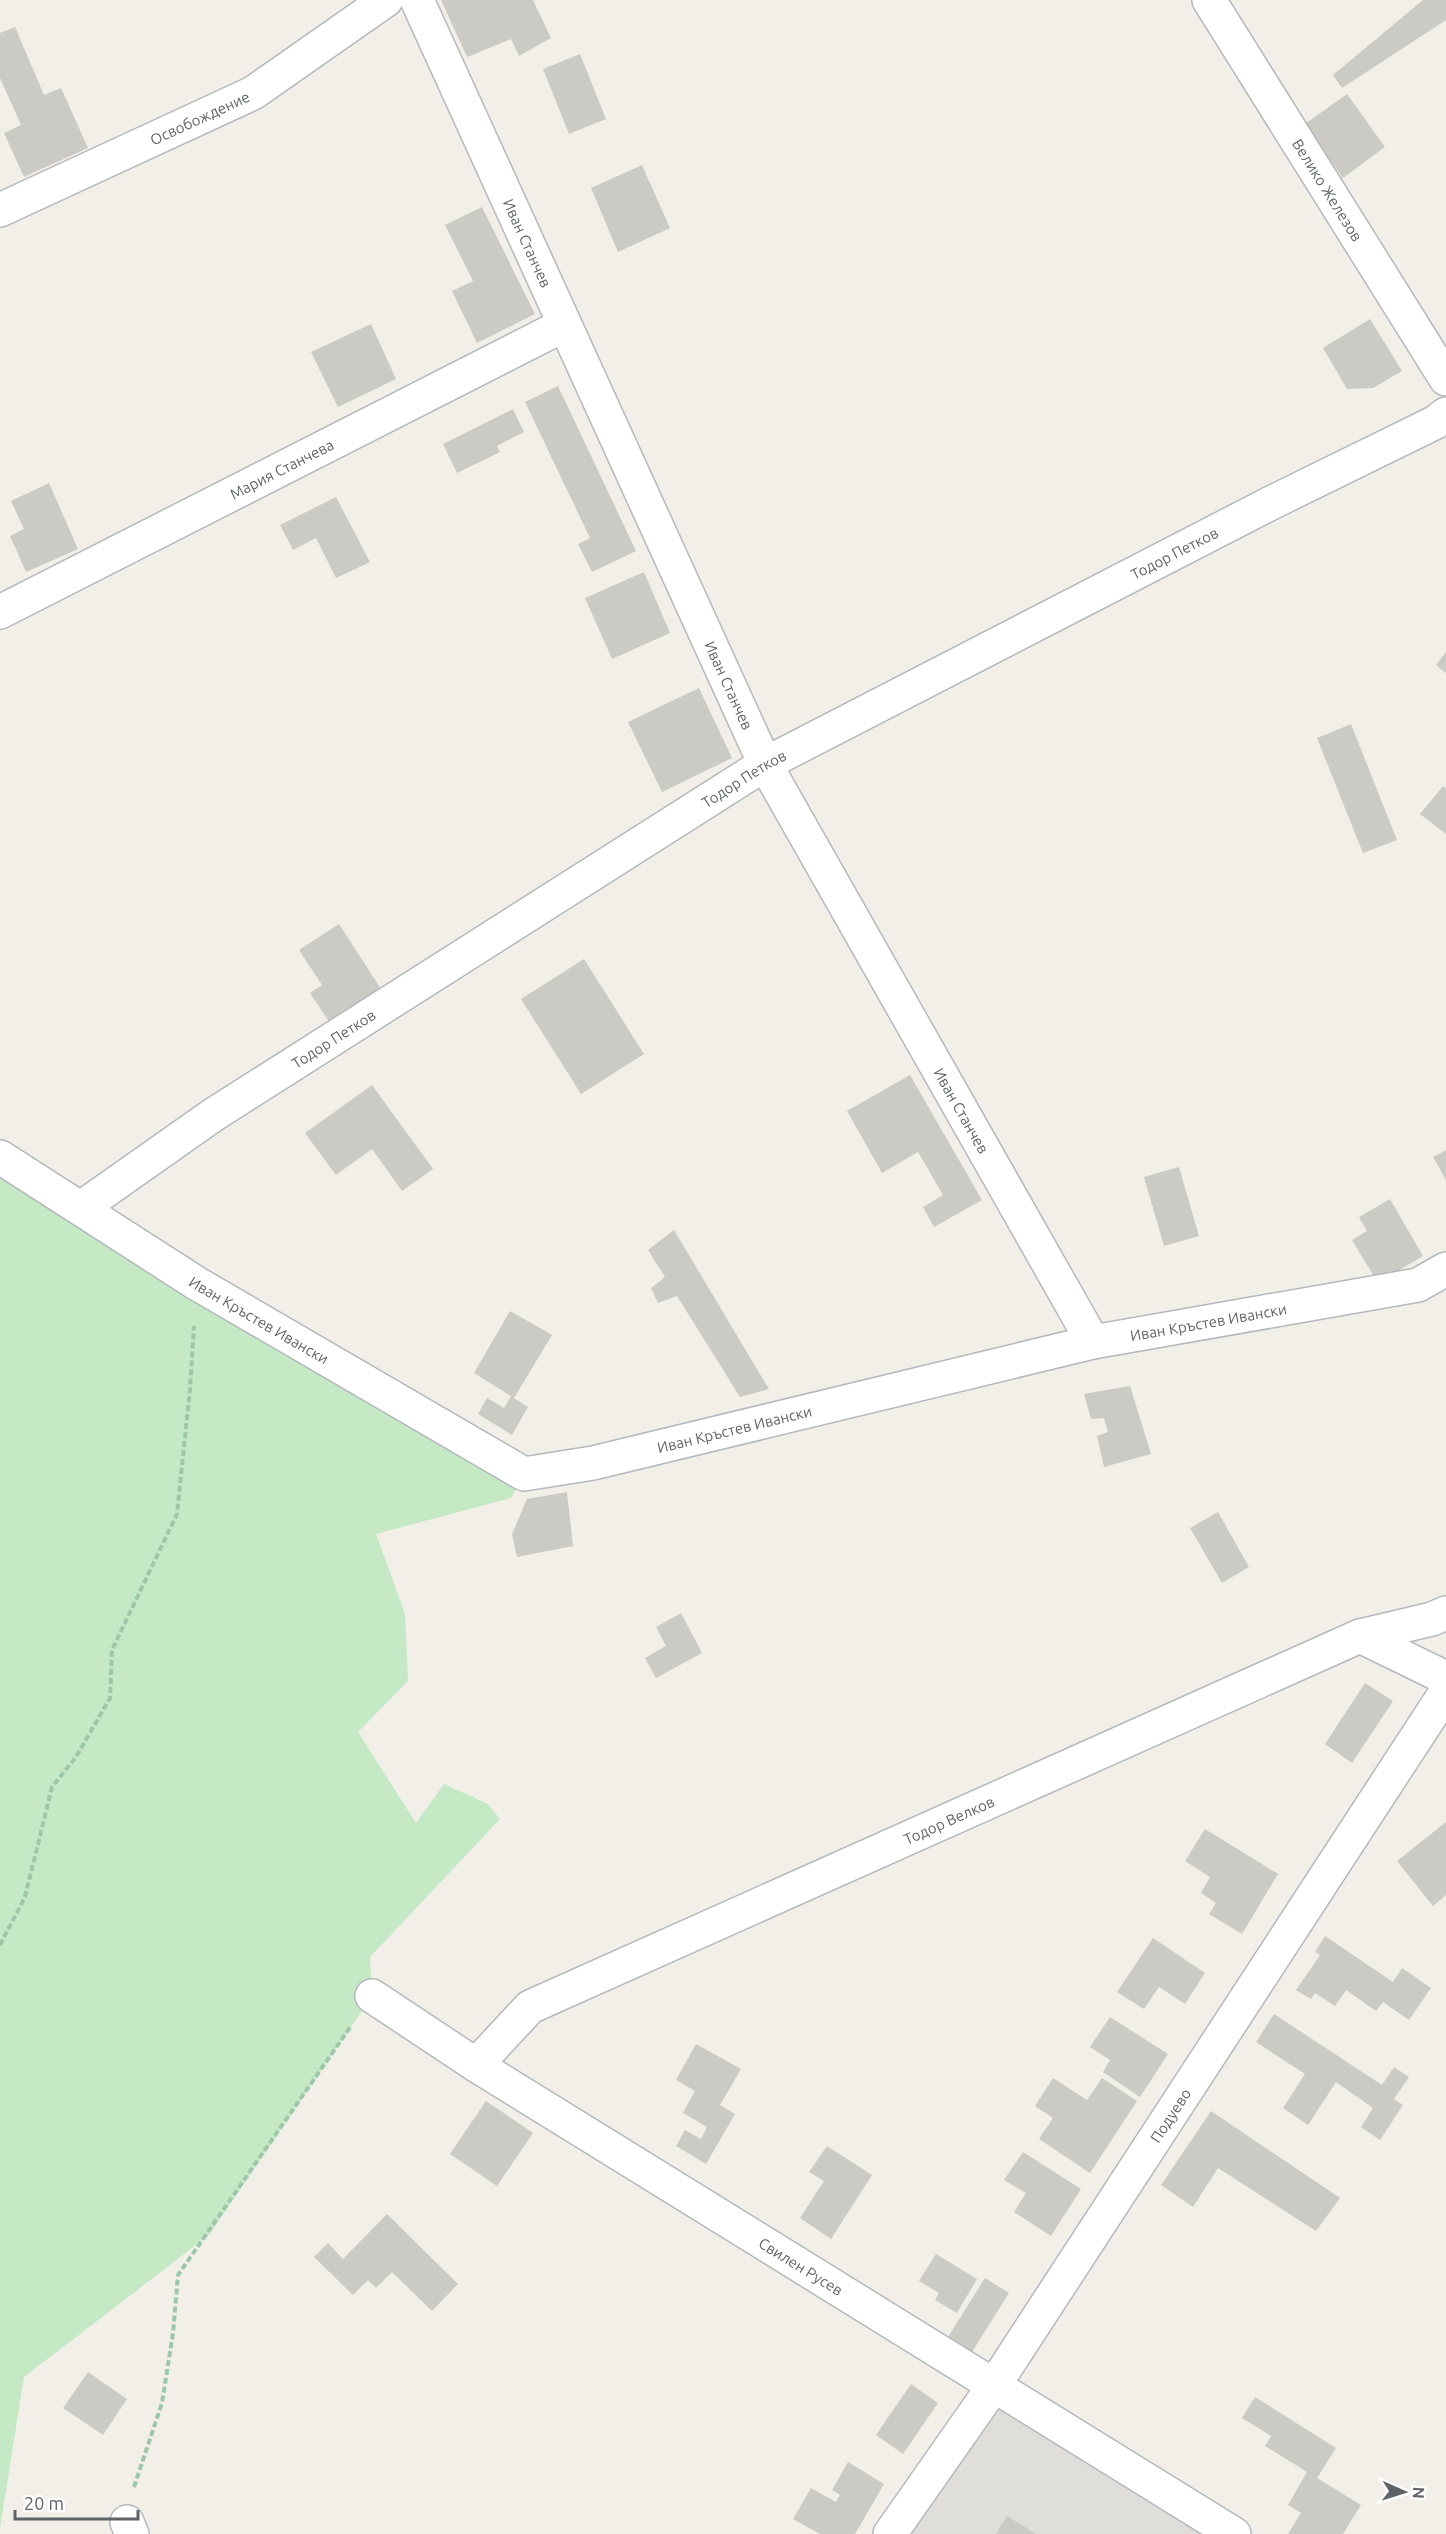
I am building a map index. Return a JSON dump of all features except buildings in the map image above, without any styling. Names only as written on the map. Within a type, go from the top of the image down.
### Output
[{"type":"street","name":"Освобождение","points":[[0,210],[253,93],[386,0]]},
{"type":"street","name":"Иван Станчев","points":[[417,0],[765,764],[1093,1342]]},
{"type":"street","name":"Велико Железов","points":[[1209,0],[1446,379]]},
{"type":"street","name":"Мария Станчева","points":[[0,612],[564,325]]},
{"type":"street","name":"Тодор Петков","points":[[81,1208],[213,1115],[765,764],[1271,503],[1442,423]]},
{"type":"street","name":"Иван Кръстев Ивански","points":[[0,1157],[196,1283],[524,1474],[593,1463],[1093,1342],[1418,1285],[1446,1269]]},
{"type":"street","name":"Тодор Велков","points":[[476,2065],[530,2007],[1360,1636],[1432,1619],[1446,1613]]},
{"type":"street","points":[[1360,1636],[1446,1678]]},
{"type":"street","name":"Подуево","points":[[890,2534],[993,2387],[1446,1692]]},
{"type":"street","name":"Свилен Русев","points":[[372,1996],[476,2065],[1234,2534]]},
{"type":"path","points":[[0,1945],[26,1897],[52,1787],[76,1757],[110,1698],[112,1650],[177,1514],[190,1389],[196,1283]]},
{"type":"path","points":[[129,2528],[133,2490],[162,2403],[173,2333],[178,2275],[372,1996]]},
{"type":"shaded area","points":[[994,2384],[1233,2534],[907,2534]]},
{"type":"green space","points":[[0,1157],[524,1474],[511,1498],[376,1534],[405,1614],[408,1681],[358,1732],[416,1823],[444,1784],[488,1804],[500,1819],[370,1957],[372,1996],[209,2235],[24,2377],[0,2528]]}]
